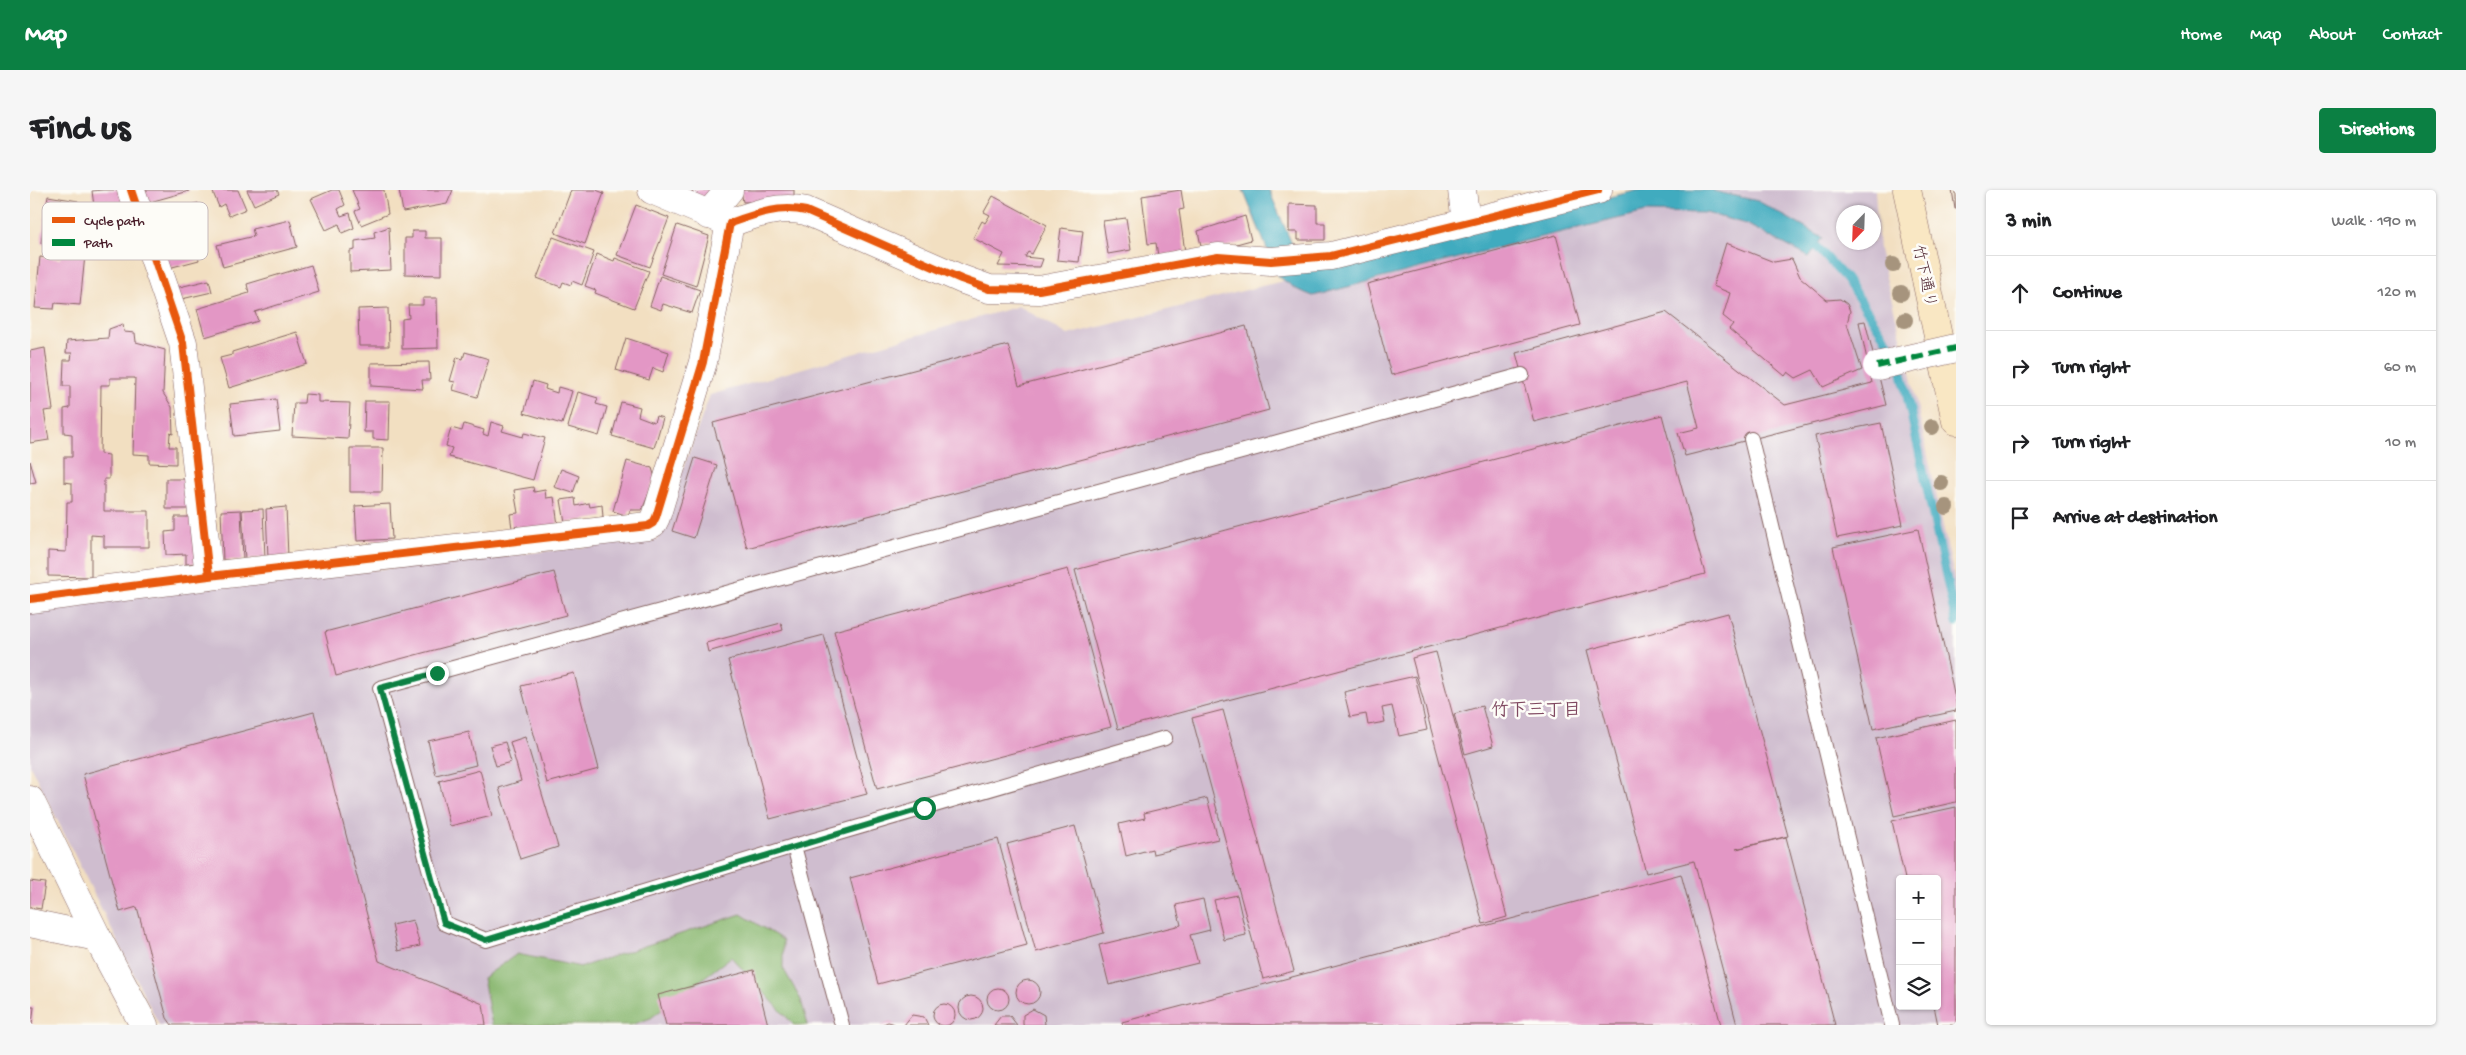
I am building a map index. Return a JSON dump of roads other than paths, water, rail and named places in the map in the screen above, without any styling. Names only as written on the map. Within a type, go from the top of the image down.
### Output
[{"type":"main road","name":"竹下通り","points":[[1907,190],[1956,421]]},
{"type":"street","points":[[131,190],[135,202]]},
{"type":"street","points":[[652,190],[719,219],[779,209],[806,211],[961,279],[989,289],[1015,291],[1039,290],[1218,257],[1272,261],[1331,256],[1598,190]]},
{"type":"street","points":[[30,599],[209,576],[636,529],[653,523],[703,362],[719,219],[728,190]]},
{"type":"street","points":[[1462,190],[1466,223]]},
{"type":"street","points":[[155,260],[183,343],[209,576]]},
{"type":"street","points":[[1877,366],[1956,348]]},
{"type":"street","points":[[30,800],[97,937],[144,1025]]},
{"type":"street","points":[[30,924],[97,937]]},
{"type":"lane","points":[[1165,738],[794,846],[486,940],[444,923],[380,688],[1522,375]]},
{"type":"lane","points":[[1751,439],[1892,1025]]},
{"type":"lane","points":[[794,846],[842,1025]]},
{"type":"water","points":[[1243,190],[1269,190],[1295,251],[1511,220],[1639,190],[1709,190],[1758,201],[1823,238],[1809,257],[1746,224],[1706,213],[1646,212],[1516,243],[1313,296],[1296,289],[1278,276]]},
{"type":"waterway","points":[[1807,242],[1817,247],[1846,279],[1899,359],[1956,622]]},
{"type":"district","name":"竹下三丁目","points":[[1536,709]]}]
